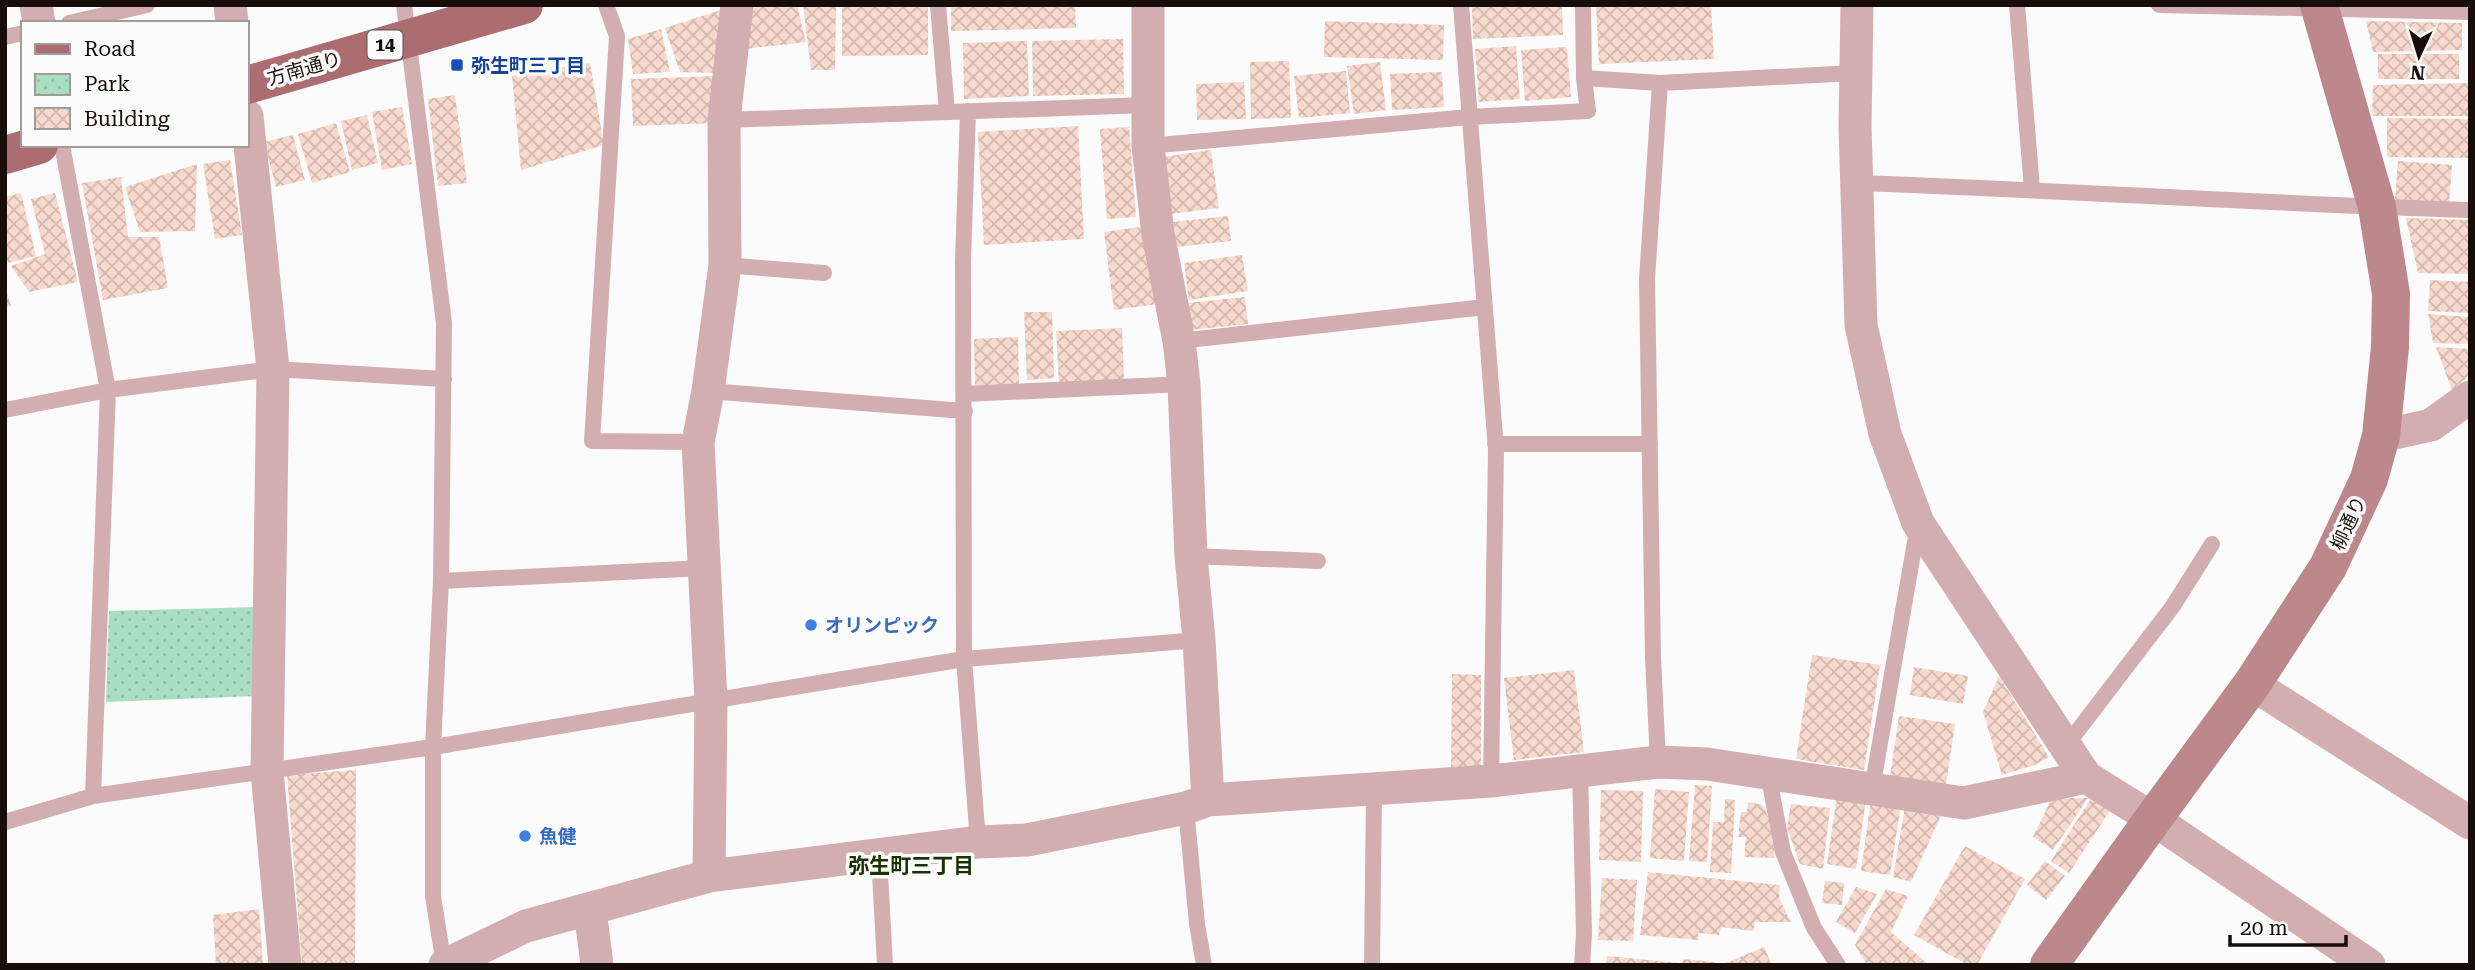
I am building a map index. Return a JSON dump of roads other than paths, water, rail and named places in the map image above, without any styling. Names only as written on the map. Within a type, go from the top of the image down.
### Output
[{"type":"main road","name":"方南通り","points":[[248,85],[405,22],[524,5]]},
{"type":"main road","points":[[5,155],[32,147]]},
{"type":"street","points":[[709,876],[711,701],[698,442],[708,391],[725,265],[724,120],[737,5]]},
{"type":"street","points":[[1148,5],[1148,146],[1158,234],[1179,341],[1184,384],[1191,556],[1199,640],[1198,804]]},
{"type":"street","points":[[1857,5],[1856,183],[1861,325],[1885,434],[1918,523],[2086,778],[2152,819],[2369,965]]},
{"type":"street","name":"柳通り","points":[[2049,965],[2252,684],[2328,567],[2368,478],[2381,436],[2390,347],[2391,294],[2377,208],[2320,8]]},
{"type":"street","points":[[248,126],[273,369],[267,771],[285,965]]},
{"type":"street","points":[[2381,436],[2431,425],[2470,397]]},
{"type":"street","points":[[2252,684],[2470,824]]},
{"type":"street","points":[[444,965],[526,926],[709,876],[978,842],[1027,840],[1198,804],[1491,781],[1658,762],[1707,764],[1964,803],[2086,778]]},
{"type":"street","points":[[590,910],[597,965]]},
{"type":"lane","points":[[78,21],[147,5]]},
{"type":"lane","points":[[606,5],[617,36],[592,441],[698,442]]},
{"type":"lane","points":[[938,5],[947,112]]},
{"type":"lane","points":[[1461,5],[1495,444],[1491,781]]},
{"type":"lane","points":[[1148,146],[1469,117],[1588,111],[1584,78],[1583,5]]},
{"type":"lane","points":[[2017,5],[2032,189]]},
{"type":"lane","points":[[2159,5],[2470,12]]},
{"type":"lane","points":[[405,22],[444,323],[441,581],[433,747],[433,896],[444,965]]},
{"type":"lane","points":[[1584,78],[1660,83],[1856,72]]},
{"type":"lane","points":[[1658,762],[1647,279],[1660,83]]},
{"type":"lane","points":[[724,120],[1147,105]]},
{"type":"lane","points":[[968,111],[963,261],[964,659],[978,842]]},
{"type":"lane","points":[[62,147],[108,390],[93,796]]},
{"type":"lane","points":[[1856,183],[2470,210]]},
{"type":"lane","points":[[725,265],[824,273]]},
{"type":"lane","points":[[1179,341],[1485,307]]},
{"type":"lane","points":[[5,410],[108,390],[273,369],[444,379]]},
{"type":"lane","points":[[964,394],[1184,384]]},
{"type":"lane","points":[[708,391],[965,411]]},
{"type":"lane","points":[[1495,444],[1650,444]]},
{"type":"lane","points":[[1871,789],[1918,523]]},
{"type":"lane","points":[[2066,746],[2173,606],[2212,544]]},
{"type":"lane","points":[[1191,556],[1318,561]]},
{"type":"lane","points":[[441,581],[704,568]]},
{"type":"lane","points":[[5,822],[93,796],[433,747],[964,659],[1199,640]]},
{"type":"lane","points":[[1580,770],[1584,933],[1582,965]]},
{"type":"lane","points":[[1768,773],[1783,852],[1814,928],[1838,965]]},
{"type":"lane","points":[[1372,965],[1374,791]]},
{"type":"lane","points":[[1198,804],[1197,924],[1204,965]]},
{"type":"lane","points":[[878,855],[885,965]]},
{"type":"place","name":"弥生町三丁目","points":[[457,65]]},
{"type":"place","name":"オリンピック","points":[[811,625]]},
{"type":"place","name":"魚健","points":[[525,836]]},
{"type":"district","name":"弥生町三丁目","points":[[911,866]]}]
